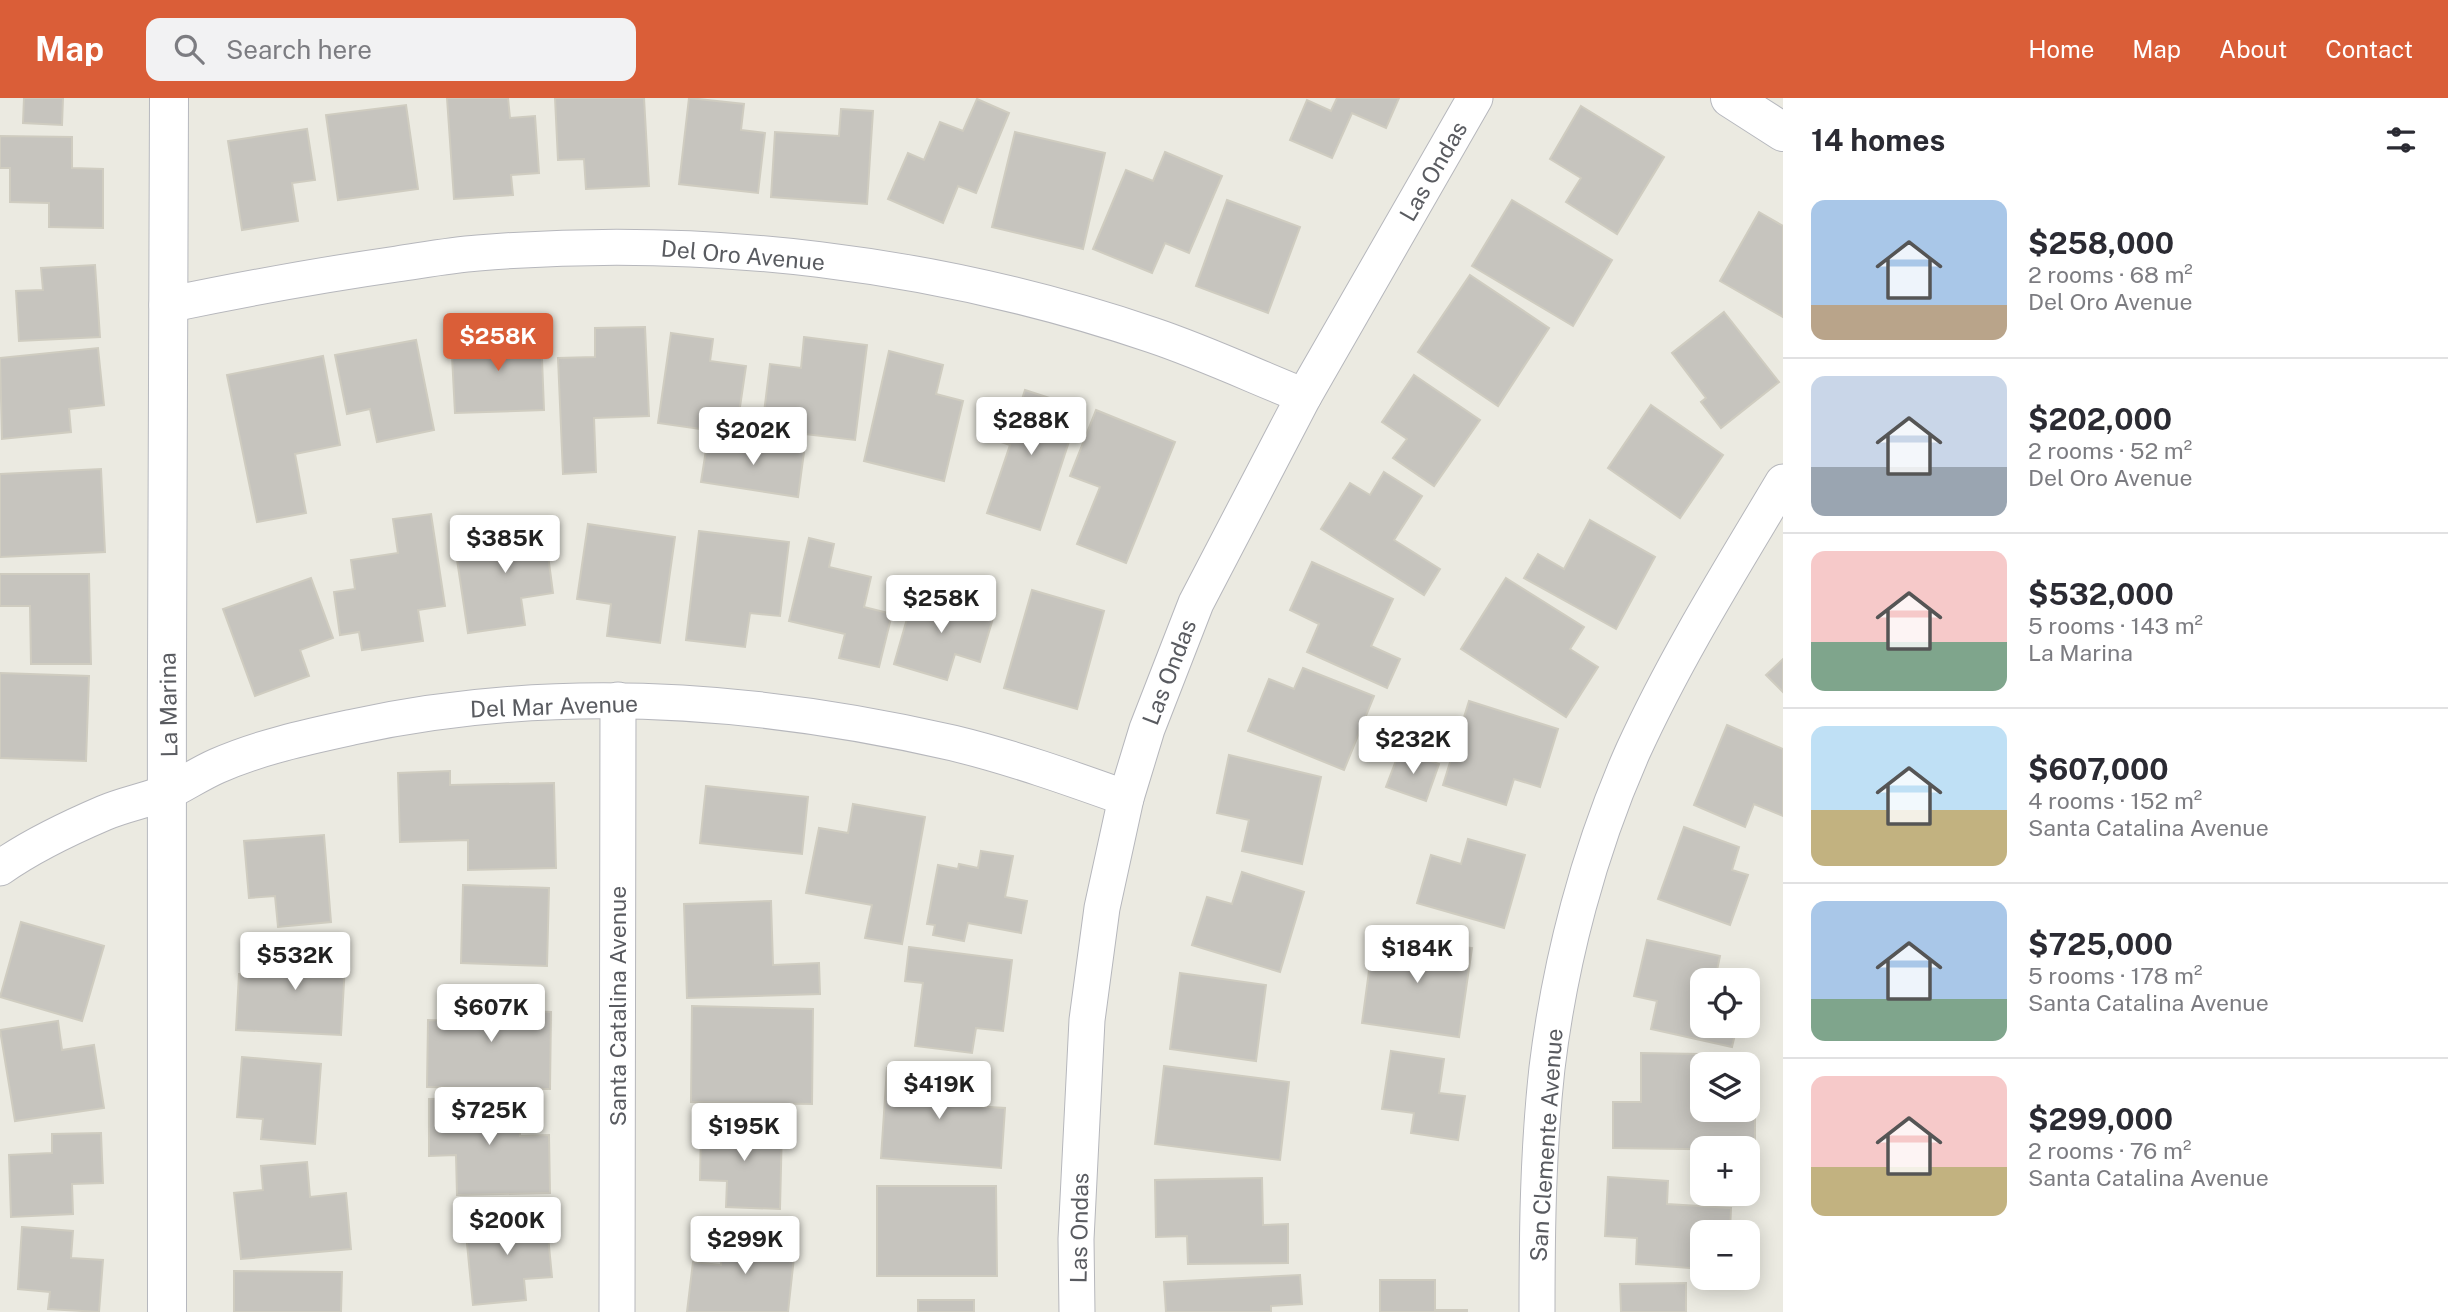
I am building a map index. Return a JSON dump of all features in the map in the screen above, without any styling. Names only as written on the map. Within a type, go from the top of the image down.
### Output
[{"type":"street","name":"La Marina","points":[[167,1312],[169,792],[166,555],[169,98]]},
{"type":"street","name":"Las Ondas","points":[[1077,1312],[1076,1239],[1087,1020],[1102,908],[1126,798],[1147,729],[1196,603],[1304,396],[1475,98]]},
{"type":"street","points":[[1730,98],[1783,132]]},
{"type":"street","name":"Del Oro Avenue","points":[[167,305],[296,278],[474,253],[543,248],[638,247],[753,252],[896,270],[1050,304],[1154,335],[1304,396]]},
{"type":"street","name":"San Clemente Avenue","points":[[1537,1312],[1537,1220],[1547,1068],[1568,946],[1597,847],[1633,753],[1680,656],[1783,482]]},
{"type":"street","name":"Del Mar Avenue","points":[[0,868],[16,857],[103,813],[169,792],[218,766],[291,741],[392,719],[494,705],[618,700],[729,706],[856,723],[955,744],[1126,798]]},
{"type":"street","name":"Santa Catalina Avenue","points":[[617,1312],[618,700]]},
{"type":"building","points":[[24,98],[63,98],[62,125],[23,123]]},
{"type":"building","points":[[447,98],[508,98],[510,118],[535,116],[539,173],[511,175],[513,195],[454,199]]},
{"type":"building","points":[[555,98],[644,98],[649,186],[586,189],[584,159],[558,160]]},
{"type":"building","points":[[689,98],[744,104],[741,130],[765,133],[758,193],[679,184]]},
{"type":"building","points":[[1337,98],[1399,98],[1386,128],[1352,113],[1332,158],[1290,140],[1307,100],[1331,111]]},
{"type":"building","points":[[977,99],[1009,113],[976,193],[958,186],[943,223],[888,199],[908,153],[924,160],[940,122],[963,131]]},
{"type":"building","points":[[406,105],[418,189],[338,200],[326,115]]},
{"type":"building","points":[[1581,106],[1664,157],[1617,234],[1566,202],[1581,178],[1550,159]]},
{"type":"building","points":[[841,109],[873,111],[867,204],[771,197],[775,132],[839,136]]},
{"type":"building","points":[[307,129],[315,180],[292,183],[298,221],[242,230],[228,141]]},
{"type":"building","points":[[1015,132],[1105,153],[1083,249],[992,227]]},
{"type":"building","points":[[0,136],[72,137],[72,168],[103,169],[103,228],[49,227],[49,203],[10,202],[10,168],[0,168]]},
{"type":"building","points":[[1165,152],[1222,176],[1189,253],[1165,243],[1152,273],[1093,249],[1126,170],[1153,181]]},
{"type":"building","points":[[1227,200],[1300,227],[1268,313],[1196,286]]},
{"type":"building","points":[[1512,200],[1612,260],[1573,326],[1472,266]]},
{"type":"building","points":[[1759,212],[1783,226],[1783,317],[1720,281]]},
{"type":"building","points":[[95,265],[100,337],[19,341],[16,291],[43,290],[41,268]]},
{"type":"building","points":[[1470,275],[1549,328],[1498,406],[1418,352]]},
{"type":"building","points":[[1724,312],[1779,382],[1721,428],[1701,402],[1706,398],[1672,353]]},
{"type":"building","points":[[645,327],[649,416],[594,418],[596,472],[563,474],[558,358],[595,357],[595,328]]},
{"type":"building","points":[[541,333],[544,410],[455,413],[451,337]]},
{"type":"building","points":[[671,333],[713,339],[710,361],[746,366],[736,434],[658,423]]},
{"type":"building","points":[[804,337],[867,345],[855,440],[762,429],[770,364],[801,368]]},
{"type":"building","points":[[416,340],[434,430],[377,442],[370,409],[347,414],[335,355]]},
{"type":"building","points":[[98,348],[104,405],[69,409],[71,432],[2,439],[0,358]]},
{"type":"building","points":[[889,351],[943,365],[936,394],[963,401],[944,481],[864,461]]},
{"type":"building","points":[[323,356],[340,445],[295,454],[306,513],[257,522],[227,375]]},
{"type":"building","points":[[1414,375],[1480,420],[1434,486],[1393,458],[1407,439],[1382,422]]},
{"type":"building","points":[[1025,390],[1080,408],[1040,530],[987,513],[1010,445],[981,435],[987,416],[1014,424]]},
{"type":"building","points":[[1651,405],[1723,455],[1680,518],[1608,468]]},
{"type":"building","points":[[1096,410],[1175,442],[1126,563],[1077,544],[1100,487],[1070,476]]},
{"type":"building","points":[[708,437],[804,452],[798,497],[701,482]]},
{"type":"building","points":[[101,469],[105,552],[0,557],[0,474]]},
{"type":"building","points":[[1384,472],[1422,496],[1394,540],[1440,569],[1424,595],[1321,529],[1350,483],[1370,495]]},
{"type":"building","points":[[431,514],[445,606],[418,610],[423,641],[362,650],[359,632],[340,635],[334,592],[355,589],[351,560],[398,553],[393,519]]},
{"type":"building","points":[[543,517],[553,593],[521,598],[525,625],[468,633],[456,553],[495,548],[491,524]]},
{"type":"building","points":[[1590,520],[1655,557],[1616,629],[1524,578],[1538,554],[1564,569]]},
{"type":"building","points":[[588,524],[675,537],[660,643],[607,636],[611,604],[577,599]]},
{"type":"building","points":[[699,531],[789,542],[780,616],[750,613],[745,647],[686,640]]},
{"type":"building","points":[[809,538],[834,544],[829,567],[871,577],[864,607],[892,614],[879,667],[839,658],[845,634],[789,621]]},
{"type":"building","points":[[1312,562],[1393,599],[1371,646],[1400,659],[1387,688],[1307,652],[1319,624],[1290,610]]},
{"type":"building","points":[[0,574],[89,574],[91,664],[31,664],[30,606],[0,606]]},
{"type":"building","points":[[311,578],[333,638],[300,650],[309,676],[255,696],[223,609]]},
{"type":"building","points":[[1506,578],[1584,627],[1570,649],[1598,667],[1566,717],[1461,649]]},
{"type":"building","points":[[1032,590],[1104,611],[1077,709],[1004,688]]},
{"type":"building","points":[[915,591],[994,615],[980,662],[955,654],[947,680],[894,664]]},
{"type":"building","points":[[1783,659],[1783,692],[1766,675]]},
{"type":"building","points":[[1303,668],[1374,696],[1344,770],[1248,731],[1269,679],[1294,689]]},
{"type":"building","points":[[0,673],[89,676],[86,761],[0,758]]},
{"type":"building","points":[[1469,701],[1558,729],[1540,787],[1514,779],[1506,805],[1443,785]]},
{"type":"building","points":[[1727,725],[1783,749],[1783,816],[1754,804],[1745,827],[1694,805]]},
{"type":"building","points":[[1400,750],[1439,764],[1426,801],[1386,787]]},
{"type":"building","points":[[1229,755],[1321,777],[1302,864],[1242,851],[1249,820],[1217,813]]},
{"type":"building","points":[[450,771],[450,785],[554,783],[556,868],[468,870],[468,840],[400,842],[398,773]]},
{"type":"building","points":[[706,786],[808,797],[802,854],[700,843]]},
{"type":"building","points":[[853,804],[925,817],[902,944],[865,938],[872,905],[806,893],[819,828],[848,833]]},
{"type":"building","points":[[1684,827],[1739,847],[1732,870],[1748,875],[1730,925],[1658,899]]},
{"type":"building","points":[[324,835],[331,922],[278,927],[275,896],[249,898],[244,841]]},
{"type":"building","points":[[1468,839],[1525,855],[1504,928],[1417,903],[1431,855],[1461,864]]},
{"type":"building","points":[[981,851],[1013,856],[1005,897],[1027,901],[1021,933],[968,923],[964,941],[933,935],[935,925],[927,924],[938,865],[958,869],[959,864],[978,868]]},
{"type":"building","points":[[1242,872],[1304,892],[1280,972],[1192,945],[1207,897],[1232,904]]},
{"type":"building","points":[[463,885],[549,888],[547,966],[461,963]]},
{"type":"building","points":[[771,901],[773,965],[819,963],[820,994],[687,998],[684,904]]},
{"type":"building","points":[[21,922],[104,946],[82,1021],[0,997]]},
{"type":"building","points":[[1374,934],[1472,948],[1459,1037],[1362,1023]]},
{"type":"building","points":[[1647,940],[1720,956],[1718,968],[1690,968],[1690,1038],[1651,1029],[1657,1001],[1634,996]]},
{"type":"building","points":[[270,944],[346,947],[341,1035],[236,1030],[239,974],[269,975]]},
{"type":"building","points":[[909,947],[1012,960],[1003,1031],[976,1028],[972,1053],[915,1046],[923,983],[905,981]]},
{"type":"building","points":[[1180,973],[1266,985],[1256,1061],[1170,1049]]},
{"type":"building","points":[[458,990],[524,991],[524,1011],[551,1012],[550,1089],[427,1087],[428,1020],[458,1021]]},
{"type":"building","points":[[692,1006],[813,1009],[812,1104],[691,1102]]},
{"type":"building","points":[[58,1021],[62,1050],[94,1045],[104,1108],[15,1121],[0,1030]]},
{"type":"building","points":[[1692,1038],[1734,1038],[1732,1047]]},
{"type":"building","points":[[1391,1051],[1444,1059],[1439,1093],[1465,1096],[1458,1140],[1411,1133],[1414,1113],[1382,1109]]},
{"type":"building","points":[[1641,1053],[1690,1054],[1690,1122],[1755,1122],[1755,1136],[1690,1136],[1690,1149],[1613,1148],[1613,1102],[1641,1102]]},
{"type":"building","points":[[242,1057],[321,1064],[315,1144],[261,1139],[263,1119],[237,1117]]},
{"type":"building","points":[[1164,1066],[1289,1082],[1280,1160],[1155,1144]]},
{"type":"building","points":[[887,1068],[975,1075],[972,1106],[1005,1108],[1001,1168],[881,1158]]},
{"type":"building","points":[[519,1098],[520,1136],[549,1135],[550,1193],[457,1195],[456,1155],[429,1156],[429,1099]]},
{"type":"building","points":[[701,1124],[782,1126],[780,1209],[726,1207],[727,1181],[700,1180]]},
{"type":"building","points":[[101,1133],[103,1183],[72,1184],[73,1214],[11,1217],[9,1155],[52,1153],[52,1134]]},
{"type":"building","points":[[307,1162],[310,1197],[346,1193],[351,1249],[241,1259],[234,1193],[263,1190],[261,1166]]},
{"type":"building","points":[[1608,1177],[1668,1181],[1667,1204],[1731,1208],[1730,1220],[1690,1220],[1690,1268],[1636,1264],[1637,1238],[1605,1236]]},
{"type":"building","points":[[1262,1178],[1263,1225],[1288,1224],[1288,1263],[1188,1264],[1187,1236],[1156,1237],[1155,1180]]},
{"type":"building","points":[[877,1186],[996,1186],[997,1276],[877,1276]]},
{"type":"building","points":[[546,1215],[552,1277],[524,1279],[526,1300],[473,1305],[465,1223]]},
{"type":"building","points":[[22,1227],[73,1231],[71,1258],[103,1260],[99,1312],[48,1309],[50,1292],[18,1289]]},
{"type":"building","points":[[724,1231],[796,1239],[788,1312],[687,1312],[693,1262],[721,1265]]},
{"type":"building","points":[[234,1271],[342,1272],[341,1312],[234,1312]]},
{"type":"building","points":[[1300,1275],[1302,1304],[1271,1306],[1271,1312],[1166,1312],[1164,1282]]},
{"type":"building","points":[[1380,1280],[1435,1280],[1435,1310],[1467,1312],[1380,1312]]},
{"type":"building","points":[[1686,1283],[1686,1312],[1621,1312],[1620,1284]]},
{"type":"building","points":[[918,1300],[974,1300],[974,1312],[918,1312]]}]
